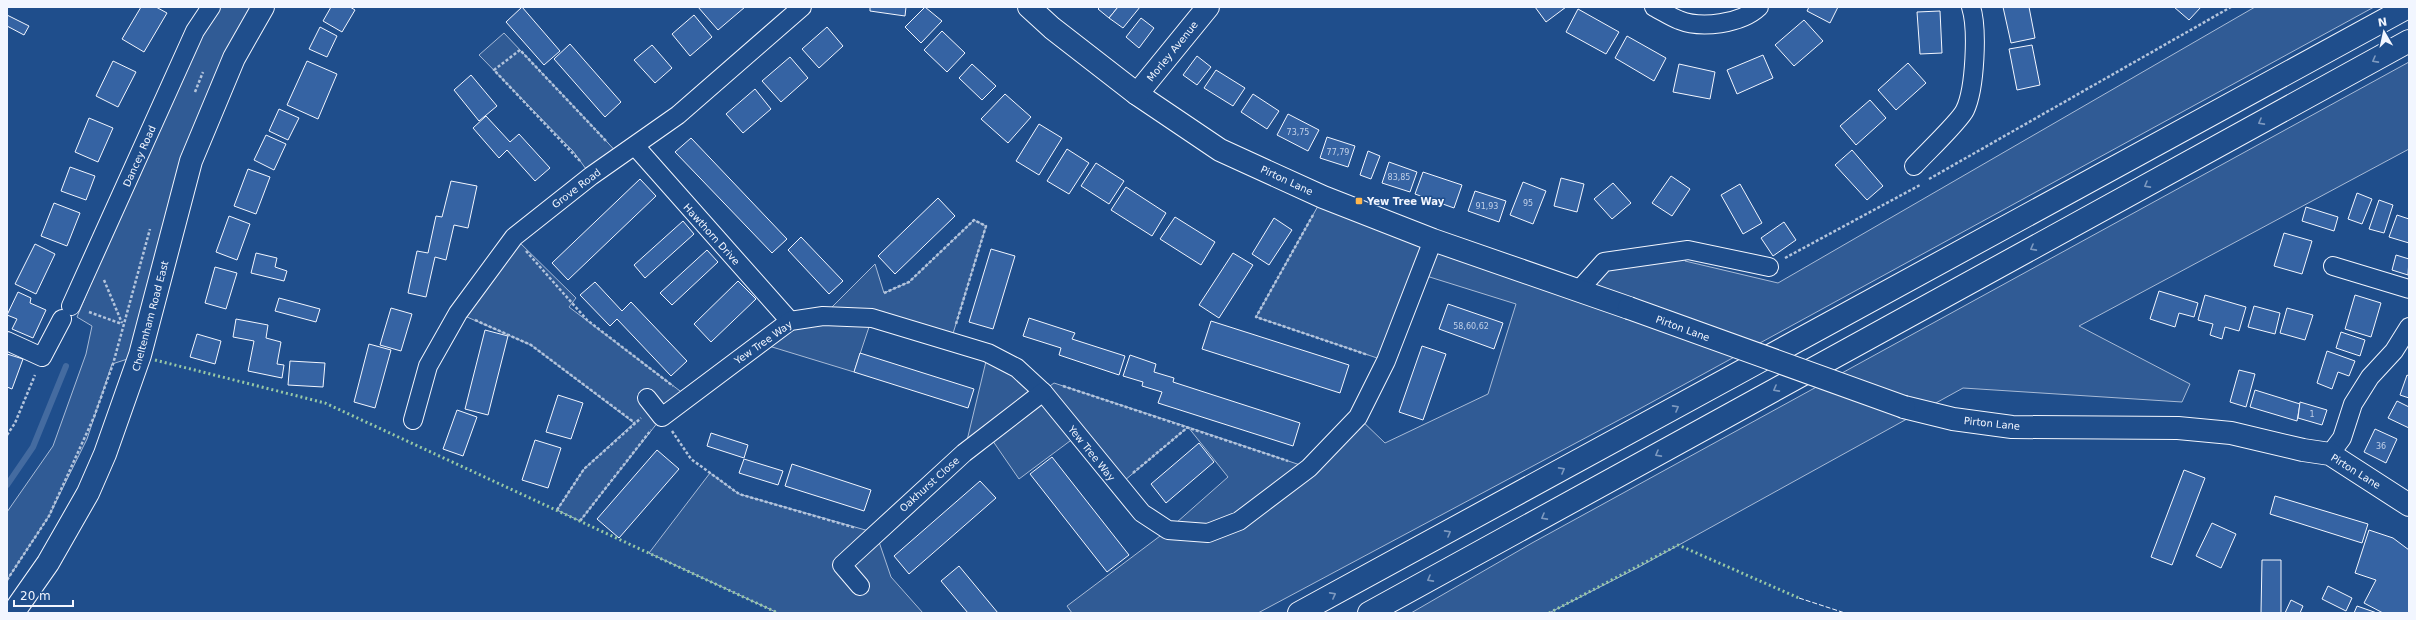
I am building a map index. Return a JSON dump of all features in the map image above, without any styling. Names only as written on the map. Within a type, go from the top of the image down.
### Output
[{"type":"main road","name":"Cheltenham Road East","points":[[12,613],[48,563],[88,493],[108,447],[140,355],[191,161],[234,58],[263,7]]},
{"type":"main road","name":"Pirton Lane","points":[[1029,7],[1052,28],[1137,94],[1220,150],[1323,197],[1433,240],[1629,308],[1904,408],[1953,419],[2012,427],[2178,428],[2231,433],[2303,450],[2330,454],[2409,505]]},
{"type":"main road","name":"Morley Avenue","points":[[1137,94],[1208,7]]},
{"type":"main road","points":[[1299,613],[2408,7]]},
{"type":"main road","points":[[1369,613],[2409,41]]},
{"type":"street","name":"Dancey Road","points":[[42,357],[94,255],[195,32],[211,7]]},
{"type":"street","name":"Grove Road","points":[[413,420],[428,366],[458,313],[514,237],[591,176],[678,115],[802,7]]},
{"type":"street","points":[[1654,7],[1680,21],[1720,25],[1754,12],[1759,7]]},
{"type":"street","points":[[1914,166],[1965,110],[1974,66],[1974,18],[1971,7]]},
{"type":"street","name":"Hawthorn Drive","points":[[635,146],[790,321]]},
{"type":"street","name":"Yew Tree Way","points":[[654,407],[688,397],[790,321],[823,316],[872,318],[951,340],[988,353],[1017,368],[1043,392],[1118,486],[1142,513],[1168,530],[1208,533],[1239,521],[1309,468],[1358,418],[1386,361],[1433,240]]},
{"type":"street","points":[[1578,291],[1604,262],[1688,250],[1769,267]]},
{"type":"street","points":[[2333,266],[2409,289]]},
{"type":"street","points":[[2330,454],[2342,438],[2353,404],[2370,377],[2394,351],[2409,327]]},
{"type":"street","points":[[7,341],[42,357]]},
{"type":"street","name":"Oakhurst Close","points":[[860,586],[842,565],[964,452],[1043,392]]},
{"type":"path","points":[[1769,267],[1917,186],[2231,7]]},
{"type":"path","points":[[591,176],[572,151],[494,70],[520,50],[620,156]]},
{"type":"path","points":[[1323,197],[1256,317],[1386,361]]},
{"type":"path","points":[[884,293],[909,282],[974,220],[986,226],[951,340]]},
{"type":"path","points":[[514,237],[586,320],[688,397]]},
{"type":"path","points":[[7,580],[49,516],[73,466],[112,364],[122,324],[94,255]]},
{"type":"path","points":[[66,312],[122,324]]},
{"type":"path","points":[[458,313],[531,345],[635,423]]},
{"type":"path","points":[[7,435],[16,423],[42,357]]},
{"type":"path","points":[[1043,392],[1054,384],[1309,468]]},
{"type":"path","points":[[556,510],[584,469],[654,407]]},
{"type":"path","points":[[654,407],[691,460],[738,494],[876,533]]},
{"type":"path","points":[[580,521],[654,407]]},
{"type":"path","points":[[1118,486],[1188,427]]},
{"type":"shaded area","points":[[211,7],[263,7],[234,58],[140,355],[112,364],[87,439],[49,516],[7,580],[7,512],[53,446],[86,354],[92,326],[77,317],[195,31]]},
{"type":"shaded area","points":[[2255,7],[2374,7],[1632,413],[1258,613],[1072,613],[1067,606],[1168,530],[1228,477],[1188,427],[1309,468],[1358,417],[1385,443],[1488,394],[1516,304],[1420,274],[1386,361],[1256,317],[1323,197],[1578,291],[1604,262],[1688,250],[1685,261],[1778,283]]},
{"type":"shaded area","points":[[504,33],[620,156],[591,176],[573,151],[479,55]]},
{"type":"shaded area","points":[[2409,62],[2409,149],[2079,326],[2190,384],[2182,402],[1963,388],[1639,567],[1549,613],[1411,613],[1532,543]]},
{"type":"shaded area","points":[[974,220],[986,226],[951,340],[872,318],[854,372],[759,343],[823,316],[875,264],[884,293],[909,282]]},
{"type":"shaded area","points":[[514,237],[576,298],[569,307],[688,397],[662,417],[580,521],[557,510],[584,469],[634,423],[531,345],[458,313]]},
{"type":"shaded area","points":[[988,353],[1043,391],[1054,383],[1188,427],[1118,486],[1078,435],[1019,479],[988,434],[964,453]]},
{"type":"shaded area","points":[[710,473],[739,494],[876,533],[891,577],[923,613],[778,613],[649,553]]},
{"type":"building","points":[[141,7],[156,7],[167,13],[144,52],[122,39]]},
{"type":"building","points":[[331,7],[350,7],[355,10],[342,32],[323,21]]},
{"type":"building","points":[[522,7],[560,51],[544,65],[506,22]]},
{"type":"building","points":[[698,7],[745,7],[718,30]]},
{"type":"building","points":[[870,7],[906,7],[905,16],[870,11]]},
{"type":"building","points":[[925,7],[942,21],[921,43],[905,27]]},
{"type":"building","points":[[1100,7],[1118,7],[1109,18],[1098,9]]},
{"type":"building","points":[[1118,7],[1140,7],[1123,28],[1109,18]]},
{"type":"building","points":[[1535,7],[1566,7],[1546,22]]},
{"type":"building","points":[[1809,7],[1838,7],[1830,23],[1807,11]]},
{"type":"building","points":[[2003,7],[2029,7],[2035,38],[2011,43]]},
{"type":"building","points":[[2174,7],[2201,7],[2189,20]]},
{"type":"building","points":[[1578,9],[1619,32],[1606,54],[1566,32]]},
{"type":"building","points":[[1940,11],[1942,53],[1920,54],[1917,12]]},
{"type":"building","points":[[7,15],[29,26],[24,35],[7,26]]},
{"type":"building","points":[[694,15],[712,37],[690,56],[672,34]]},
{"type":"building","points":[[1141,18],[1154,28],[1139,48],[1126,37]]},
{"type":"building","points":[[1804,20],[1823,41],[1794,66],[1775,45]]},
{"type":"building","points":[[320,27],[337,36],[327,57],[309,49]]},
{"type":"building","points":[[827,27],[843,46],[819,68],[802,49]]},
{"type":"building","points":[[942,31],[965,53],[947,72],[924,50]]},
{"type":"building","points":[[1627,36],[1666,58],[1654,81],[1615,58]]},
{"type":"building","points":[[570,44],[621,102],[605,117],[554,59]]},
{"type":"building","points":[[652,45],[672,68],[655,83],[634,60]]},
{"type":"building","points":[[2032,45],[2040,85],[2017,90],[2009,49]]},
{"type":"building","points":[[1763,55],[1773,78],[1737,94],[1727,70]]},
{"type":"building","points":[[1197,56],[1211,67],[1197,85],[1183,75]]},
{"type":"building","points":[[790,57],[808,78],[781,102],[762,81]]},
{"type":"building","points":[[113,61],[136,72],[118,107],[96,96]]},
{"type":"building","points":[[307,61],[337,74],[318,119],[287,105]]},
{"type":"building","points":[[1908,63],[1926,83],[1896,110],[1878,90]]},
{"type":"building","points":[[972,64],[996,86],[982,100],[959,78]]},
{"type":"building","points":[[1679,64],[1715,72],[1710,99],[1673,92]]},
{"type":"building","points":[[1216,70],[1245,88],[1233,106],[1204,88]]},
{"type":"building","points":[[471,75],[497,106],[479,121],[454,90]]},
{"type":"building","points":[[755,89],[771,109],[743,133],[726,114]]},
{"type":"building","points":[[1005,94],[1031,117],[1008,143],[981,119]]},
{"type":"building","points":[[1253,94],[1279,111],[1267,129],[1241,112]]},
{"type":"building","points":[[1870,100],[1886,118],[1856,145],[1840,126]]},
{"type":"building","points":[[279,109],[299,118],[288,140],[269,131]]},
{"type":"building","points":[[1288,114],[1319,130],[1308,151],[1277,135]]},
{"type":"building","points":[[486,116],[510,142],[519,134],[550,168],[535,181],[507,150],[499,158],[473,128]]},
{"type":"building","points":[[89,118],[113,128],[98,162],[75,152]]},
{"type":"building","points":[[1039,124],[1062,138],[1039,175],[1016,161]]},
{"type":"building","points":[[266,135],[286,144],[274,170],[254,160]]},
{"type":"building","points":[[1327,137],[1355,146],[1348,167],[1320,158]]},
{"type":"building","points":[[691,138],[787,239],[772,253],[675,152]]},
{"type":"building","points":[[1067,149],[1089,163],[1069,194],[1047,181]]},
{"type":"building","points":[[1852,150],[1883,186],[1867,200],[1835,165]]},
{"type":"building","points":[[1368,151],[1380,156],[1371,179],[1360,175]]},
{"type":"building","points":[[1389,162],[1417,172],[1410,192],[1382,183]]},
{"type":"building","points":[[1096,163],[1124,181],[1109,204],[1081,186]]},
{"type":"building","points":[[70,167],[95,176],[86,200],[61,191]]},
{"type":"building","points":[[248,169],[270,177],[256,214],[234,206]]},
{"type":"building","points":[[1423,172],[1462,185],[1454,208],[1415,194]]},
{"type":"building","points":[[1671,176],[1690,189],[1672,216],[1652,203]]},
{"type":"building","points":[[1561,178],[1584,184],[1577,212],[1554,206]]},
{"type":"building","points":[[640,179],[656,196],[568,280],[552,263]]},
{"type":"building","points":[[451,181],[477,186],[468,228],[454,225],[446,260],[435,257],[426,297],[408,293],[417,251],[428,253],[436,216],[442,217]]},
{"type":"building","points":[[1523,182],[1546,191],[1533,224],[1510,215]]},
{"type":"building","points":[[1613,183],[1631,203],[1612,219],[1594,199]]},
{"type":"building","points":[[1740,184],[1762,223],[1743,234],[1721,195]]},
{"type":"building","points":[[1126,187],[1166,213],[1152,236],[1111,210]]},
{"type":"building","points":[[1475,191],[1506,201],[1499,222],[1468,211]]},
{"type":"building","points":[[2357,193],[2372,199],[2362,224],[2348,219]]},
{"type":"building","points":[[938,198],[955,216],[895,274],[878,256]]},
{"type":"building","points":[[2379,200],[2393,205],[2384,233],[2369,229]]},
{"type":"building","points":[[54,203],[80,213],[67,246],[41,236]]},
{"type":"building","points":[[2306,207],[2338,217],[2334,231],[2302,221]]},
{"type":"building","points":[[2397,215],[2409,219],[2409,243],[2389,237]]},
{"type":"building","points":[[229,216],[250,224],[237,260],[216,252]]},
{"type":"building","points":[[1175,217],[1215,242],[1201,265],[1160,239]]},
{"type":"building","points":[[1274,218],[1292,230],[1269,265],[1252,254]]},
{"type":"building","points":[[683,221],[694,234],[645,278],[634,265]]},
{"type":"building","points":[[1784,222],[1796,240],[1773,256],[1761,238]]},
{"type":"building","points":[[2284,233],[2312,241],[2302,274],[2274,266]]},
{"type":"building","points":[[801,237],[843,281],[829,294],[788,250]]},
{"type":"building","points":[[35,244],[55,254],[36,294],[15,284]]},
{"type":"building","points":[[991,249],[1015,256],[993,329],[969,322]]},
{"type":"building","points":[[707,250],[718,262],[672,305],[660,293]]},
{"type":"building","points":[[256,253],[277,258],[275,267],[287,271],[284,281],[251,273]]},
{"type":"building","points":[[1233,253],[1253,265],[1219,318],[1199,305]]},
{"type":"building","points":[[2396,255],[2409,259],[2408,275],[2392,270]]},
{"type":"building","points":[[215,267],[237,273],[226,309],[205,303]]},
{"type":"building","points":[[738,281],[756,299],[711,342],[694,324]]},
{"type":"building","points":[[595,282],[622,311],[631,302],[687,361],[671,376],[617,319],[610,326],[580,295]]},
{"type":"building","points":[[2159,291],[2198,303],[2194,317],[2179,313],[2175,327],[2150,319]]},
{"type":"building","points":[[18,292],[31,298],[30,303],[46,310],[33,338],[12,329],[17,319],[7,315]]},
{"type":"building","points":[[2205,295],[2246,307],[2239,331],[2225,327],[2222,339],[2210,335],[2213,324],[2198,320]]},
{"type":"building","points":[[2355,295],[2381,303],[2371,337],[2345,329]]},
{"type":"building","points":[[279,298],[320,309],[316,322],[275,311]]},
{"type":"building","points":[[1448,304],[1503,323],[1494,349],[1439,329]]},
{"type":"building","points":[[2254,306],[2280,313],[2275,334],[2248,327]]},
{"type":"building","points":[[391,308],[412,314],[401,351],[380,345]]},
{"type":"building","points":[[2287,308],[2313,315],[2305,340],[2280,333]]},
{"type":"building","points":[[1029,318],[1075,333],[1072,339],[1125,356],[1119,375],[1059,355],[1061,348],[1023,336]]},
{"type":"building","points":[[236,319],[268,325],[266,338],[281,342],[277,364],[284,365],[282,378],[248,371],[254,341],[233,337]]},
{"type":"building","points":[[1211,321],[1349,365],[1340,393],[1202,349]]},
{"type":"building","points":[[485,330],[508,336],[488,415],[465,409]]},
{"type":"building","points":[[2341,332],[2365,340],[2360,356],[2336,348]]},
{"type":"building","points":[[197,334],[221,341],[215,364],[190,357]]},
{"type":"building","points":[[369,344],[391,350],[375,408],[354,402]]},
{"type":"building","points":[[1422,346],[1446,354],[1423,420],[1399,412]]},
{"type":"building","points":[[2327,351],[2355,361],[2349,376],[2338,372],[2332,389],[2317,383]]},
{"type":"building","points":[[860,353],[974,389],[968,408],[854,372]]},
{"type":"building","points":[[7,354],[23,359],[12,389],[7,387]]},
{"type":"building","points":[[1130,355],[1156,364],[1154,372],[1174,378],[1173,382],[1300,423],[1293,446],[1158,403],[1162,392],[1142,386],[1143,382],[1123,376]]},
{"type":"building","points":[[290,361],[325,363],[323,387],[288,385]]},
{"type":"building","points":[[2239,370],[2255,374],[2246,407],[2230,402]]},
{"type":"building","points":[[2407,375],[2409,376],[2409,398],[2400,395]]},
{"type":"building","points":[[2255,390],[2300,404],[2297,421],[2250,407]]},
{"type":"building","points":[[558,395],[583,403],[571,439],[546,432]]},
{"type":"building","points":[[2397,401],[2409,407],[2409,428],[2388,418]]},
{"type":"building","points":[[2300,402],[2327,410],[2322,425],[2298,418]]},
{"type":"building","points":[[457,410],[477,417],[463,456],[443,449]]},
{"type":"building","points":[[2375,429],[2397,439],[2386,463],[2364,452]]},
{"type":"building","points":[[711,433],[748,445],[744,458],[707,446]]},
{"type":"building","points":[[535,440],[561,448],[548,488],[522,480]]},
{"type":"building","points":[[1199,443],[1214,462],[1166,503],[1151,484]]},
{"type":"building","points":[[657,450],[679,469],[619,538],[597,519]]},
{"type":"building","points":[[1052,457],[1129,555],[1107,572],[1030,474]]},
{"type":"building","points":[[744,459],[783,471],[778,485],[739,473]]},
{"type":"building","points":[[792,464],[871,490],[864,511],[785,486]]},
{"type":"building","points":[[2184,470],[2205,478],[2172,565],[2151,557]]},
{"type":"building","points":[[980,481],[996,498],[909,574],[894,556]]},
{"type":"building","points":[[2275,496],[2368,524],[2362,543],[2270,514]]},
{"type":"building","points":[[2212,523],[2236,534],[2221,568],[2196,556]]},
{"type":"building","points":[[2369,530],[2393,538],[2409,550],[2409,613],[2383,613],[2364,603],[2376,580],[2355,573]]},
{"type":"building","points":[[2262,560],[2281,560],[2281,613],[2261,613]]},
{"type":"building","points":[[959,566],[998,613],[968,613],[941,581]]},
{"type":"building","points":[[2328,586],[2352,598],[2346,611],[2322,599]]},
{"type":"building","points":[[2291,600],[2303,606],[2300,613],[2285,613]]},
{"type":"building","points":[[2357,606],[2377,613],[2354,613]]},
{"type":"waterway","points":[[7,485],[33,447],[66,366]]},
{"type":"hedge","points":[[155,360],[325,403],[778,613]]},
{"type":"hedge","points":[[1549,613],[1678,545],[1799,598]]},
{"type":"fence","points":[[1799,598],[1845,613]]},
{"type":"place","name":"Yew Tree Way","points":[[1359,201]]}]
